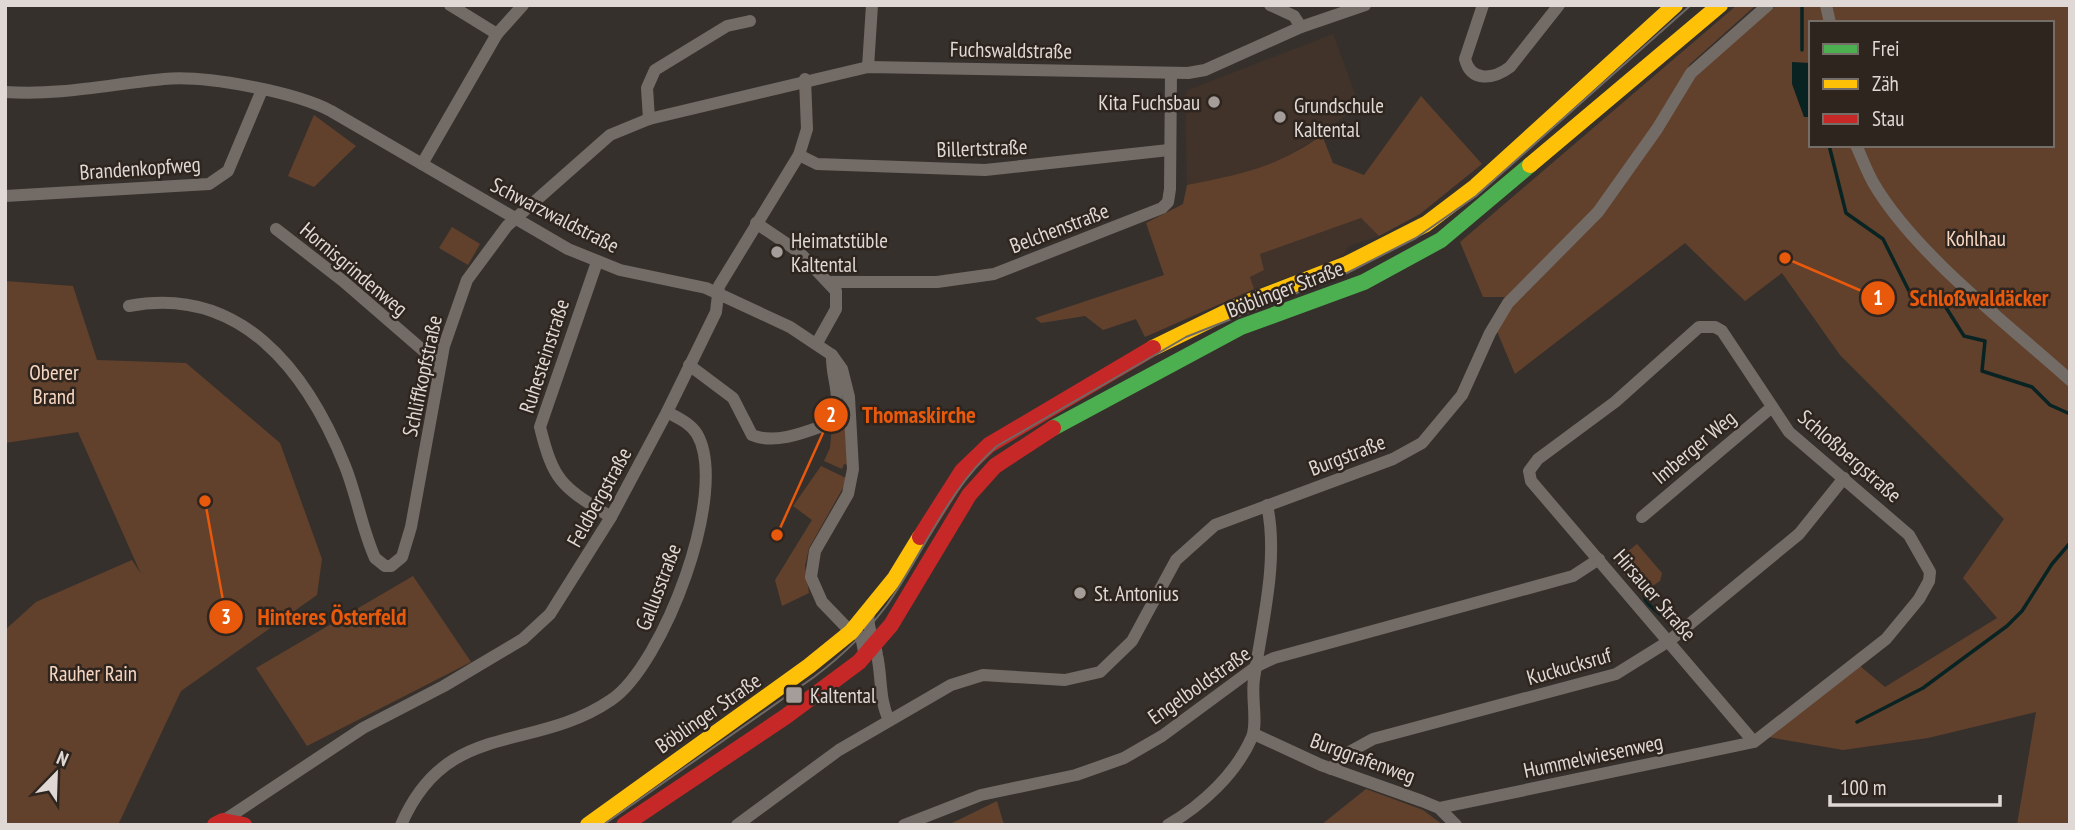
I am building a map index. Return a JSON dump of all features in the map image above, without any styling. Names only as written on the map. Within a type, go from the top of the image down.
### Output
[{"type":"main road","name":"Böblinger Straße","points":[[587,825],[808,666],[869,615],[952,486],[974,457],[989,445],[1175,335],[1243,304],[1347,264],[1426,224],[1476,186],[1675,5]]},
{"type":"main road","name":"Böblinger Straße","points":[[624,825],[786,717],[870,651],[891,625],[969,495],[995,466],[1055,427],[1182,356],[1260,319],[1364,282],[1441,240],[1720,5]]},
{"type":"main road","points":[[219,823],[244,825]]},
{"type":"street","points":[[450,5],[497,34]]},
{"type":"street","points":[[422,164],[497,34],[523,5]]},
{"type":"street","points":[[868,66],[873,5]]},
{"type":"street","points":[[1270,5],[1294,16],[1301,27]]},
{"type":"street","name":"Fuchswaldstraße","points":[[516,219],[600,142],[628,126],[805,79],[868,66],[1171,73],[1205,70],[1301,27],[1365,5]]},
{"type":"street","points":[[1483,5],[1465,59],[1472,72],[1485,78],[1502,73],[1510,66],[1559,5]]},
{"type":"street","name":"Burgstraße","points":[[737,825],[865,733],[951,685],[983,675],[1065,680],[1100,672],[1132,641],[1166,574],[1188,546],[1215,525],[1393,459],[1422,443],[1462,395],[1490,333],[1508,303],[1614,191],[1657,129],[1691,73],[1768,5]]},
{"type":"street","points":[[649,119],[647,89],[655,70],[727,26],[750,21]]},
{"type":"street","name":"Belchenstraße","points":[[831,282],[937,282],[1007,269],[1163,208],[1170,196],[1168,150],[1171,73]]},
{"type":"street","name":"Schwarzwaldstraße","points":[[5,92],[45,94],[178,78],[262,90],[316,103],[516,219],[597,262],[719,293],[764,313],[817,343],[832,355],[842,369],[849,397],[853,469],[848,494],[815,551],[811,577],[822,603],[850,632]]},
{"type":"street","name":"Feldbergstraße","points":[[219,823],[257,801],[275,785],[363,728],[444,686],[523,639],[561,601],[611,517],[667,412],[716,312],[719,286],[799,155],[807,129],[805,79]]},
{"type":"street","name":"Brandenkopfweg","points":[[5,196],[209,184],[228,171],[262,90]]},
{"type":"street","points":[[1857,147],[1874,184],[1907,227],[1951,272],[2070,380]]},
{"type":"street","name":"Billertstraße","points":[[799,155],[817,164],[959,171],[1168,150]]},
{"type":"street","name":"Schliffkopfstraße","points":[[129,306],[156,301],[194,304],[239,321],[276,353],[312,401],[345,465],[375,558],[385,566],[391,566],[402,557],[411,527],[450,322],[467,280],[496,238],[516,219]]},
{"type":"street","points":[[756,223],[799,252],[831,282],[836,291],[836,309],[817,343]]},
{"type":"street","name":"Hornisgrindenweg","points":[[276,229],[343,281],[440,365]]},
{"type":"street","name":"Ruhesteinstraße","points":[[597,262],[540,427],[547,455],[564,487],[611,517]]},
{"type":"street","name":"Schloßbergstraße","points":[[1529,471],[1538,459],[1615,402],[1699,327],[1715,327],[1721,331],[1789,432],[1909,535],[1926,563],[1929,581],[1911,613],[1886,639],[1754,742]]},
{"type":"street","points":[[689,365],[733,398],[752,435],[769,438],[793,435],[828,424],[839,396],[831,372],[832,355]]},
{"type":"street","name":"Imberger Weg","points":[[1642,517],[1772,407]]},
{"type":"street","name":"Gallusstraße","points":[[401,825],[424,784],[441,766],[463,753],[566,723],[593,712],[626,689],[652,653],[668,624],[693,551],[704,481],[703,454],[696,432],[667,412]]},
{"type":"street","name":"Hirsauer Straße","points":[[1529,471],[1531,481],[1754,742]]},
{"type":"street","name":"Kuckucksruf","points":[[1332,769],[1342,756],[1373,740],[1616,674],[1669,641],[1799,534],[1844,478]]},
{"type":"street","points":[[1168,825],[1198,804],[1225,779],[1254,734],[1254,680],[1262,644],[1272,527],[1267,505]]},
{"type":"street","name":"Engelboldstraße","points":[[904,825],[981,795],[1076,775],[1124,758],[1162,736],[1257,666],[1274,658],[1573,576],[1599,559]]},
{"type":"street","points":[[869,615],[877,626],[891,625]]},
{"type":"street","points":[[869,615],[870,651],[884,712],[889,720]]},
{"type":"street","points":[[850,632],[861,636],[870,651]]},
{"type":"street","name":"Burggrafenweg","points":[[1254,734],[1332,769],[1439,808],[1455,825]]},
{"type":"street","name":"Hummelwiesenweg","points":[[1439,808],[1754,742]]},
{"type":"street","points":[[251,825],[257,801]]},
{"type":"shaded area","name":"Grundschule Kaltental","points":[[1333,34],[1359,104],[1322,135],[1274,164],[1258,171],[1187,185],[1185,96],[1188,90]]},
{"type":"shaded area","points":[[1361,218],[1379,236],[1349,246],[1343,255],[1311,269],[1254,289],[1250,277],[1264,270],[1260,254]]},
{"type":"green space","name":"Kohlhau","points":[[1737,5],[1756,5],[1690,64],[1654,128],[1726,44],[1760,16],[1779,5],[2070,5],[2070,825],[2017,825],[2036,712],[1928,738],[1843,750],[1768,737],[1860,666],[1885,687],[1997,618],[1963,578],[2004,519],[1840,355],[1782,273],[1745,301],[1685,243],[1515,374],[1496,329],[1505,297],[1483,297],[1460,242]]},
{"type":"green space","points":[[1421,96],[1482,164],[1420,214],[1379,236],[1361,218],[1260,254],[1264,270],[1250,277],[1254,289],[1145,337],[1136,319],[1103,330],[1085,316],[1041,323],[1035,318],[1164,275],[1146,223],[1183,204],[1187,185],[1258,168],[1289,155],[1322,135],[1333,163],[1364,175]]},
{"type":"green space","points":[[314,115],[356,146],[314,187],[288,176]]},
{"type":"green space","points":[[452,227],[480,244],[468,265],[439,248]]},
{"type":"green space","points":[[5,281],[73,286],[97,360],[186,363],[280,443],[322,559],[317,595],[181,691],[118,825],[5,825],[5,630],[36,602],[132,560],[141,574],[78,432],[5,443]]},
{"type":"green space","points":[[841,402],[844,402],[848,465],[844,464],[842,469],[824,461],[830,448],[832,426]]},
{"type":"green space","points":[[821,466],[848,479],[809,548],[805,566],[809,593],[782,606],[775,580],[812,520],[793,506]]},
{"type":"green space","points":[[1637,544],[1662,573],[1660,581],[1641,594],[1614,563]]},
{"type":"green space","points":[[413,576],[471,662],[307,746],[256,668]]},
{"type":"green space","points":[[1366,789],[1423,810],[1443,825],[1321,825]]},
{"type":"green space","points":[[997,801],[1004,825],[948,825]]},
{"type":"water","points":[[1792,62],[1809,63],[1809,117],[1804,117],[1792,84]]},
{"type":"waterway","points":[[1802,5],[1802,50]]},
{"type":"waterway","points":[[1830,147],[1846,213],[1883,239],[1910,293],[1945,306],[1964,336],[1985,341],[1982,371],[2032,387],[2050,405],[2070,414]]},
{"type":"waterway","points":[[1857,722],[1923,688],[2007,626],[2022,611],[2052,564],[2070,543]]},
{"type":"waterway","points":[[1649,582],[1644,595],[1646,601],[1670,623]]},
{"type":"tram line","points":[[603,825],[814,677],[853,644],[887,605],[950,501],[979,463],[997,446],[1186,337],[1347,273],[1416,238],[1476,196],[1691,5]]},
{"type":"traffic: fast","points":[[1053,428],[1241,327],[1364,282],[1441,240],[1530,165]]},
{"type":"traffic: slow","points":[[1153,348],[1243,304],[1347,264],[1426,224],[1476,186],[1675,5]]},
{"type":"traffic: slow","points":[[1530,165],[1720,5]]},
{"type":"traffic: slow","points":[[588,825],[809,666],[851,632],[895,578],[920,537]]},
{"type":"traffic: jam","points":[[920,537],[962,471],[989,445],[1153,348]]},
{"type":"traffic: jam","points":[[624,825],[785,717],[859,662],[891,625],[969,495],[995,466],[1053,428]]},
{"type":"traffic: jam","points":[[215,825],[223,821],[244,825]]},
{"type":"place","name":"Kita Fuchsbau","points":[[1214,102]]},
{"type":"place","name":"Grundschule Kaltental","points":[[1280,117]]},
{"type":"place","name":"Heimatstüble Kaltental","points":[[777,252]]},
{"type":"place","name":"Schloßwaldäcker","points":[[1785,258]]},
{"type":"place","name":"Hinteres Österfeld","points":[[205,501]]},
{"type":"place","name":"Thomaskirche","points":[[777,535]]},
{"type":"place","name":"St. Antonius","points":[[1080,593]]},
{"type":"place","name":"Kaltental","points":[[794,695]]},
{"type":"park label","name":"Oberer Brand","points":[[54,384]]},
{"type":"park label","name":"Rauher Rain","points":[[93,673]]}]
